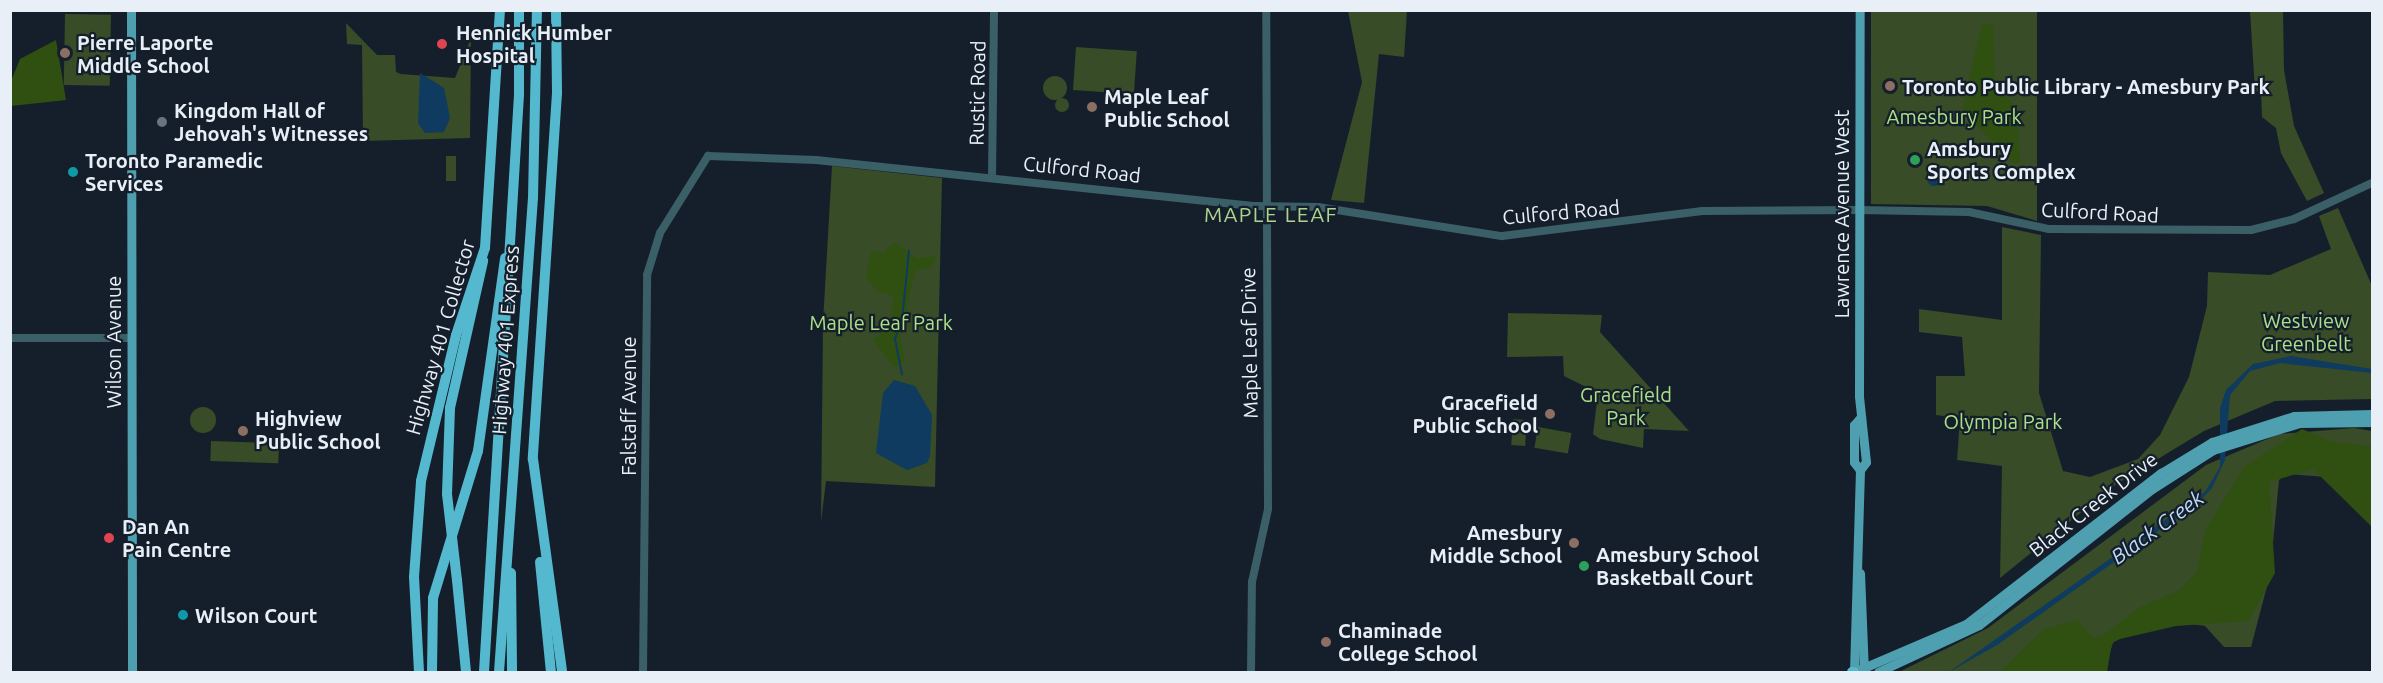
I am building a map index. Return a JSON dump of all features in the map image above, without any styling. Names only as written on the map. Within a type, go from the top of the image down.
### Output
[{"type":"highway","name":"Highway 401 Collector","points":[[419,672],[414,578],[421,481],[456,335],[483,254],[493,192],[500,10]]},
{"type":"highway","name":"Highway 401 Express","points":[[484,672],[512,229],[519,10]]},
{"type":"highway","name":"Highway 401 Express","points":[[500,672],[533,198],[537,10]]},
{"type":"highway","points":[[550,672],[533,459],[556,117],[556,10]]},
{"type":"highway","points":[[432,672],[434,598],[478,452],[512,229]]},
{"type":"highway","points":[[466,672],[447,494],[450,408],[483,254]]},
{"type":"highway","points":[[536,503],[562,672]]},
{"type":"highway","points":[[508,552],[512,672]]},
{"type":"main road","name":"Wilson Avenue","points":[[131,10],[132,672]]},
{"type":"main road","name":"Lawrence Avenue West","points":[[1858,671],[1860,470],[1866,462],[1861,417],[1858,210],[1860,10]]},
{"type":"main road","name":"Black Creek Drive","points":[[1858,671],[1966,624],[2161,472],[2212,446],[2294,416],[2373,414]]},
{"type":"main road","name":"Black Creek Drive","points":[[2232,437],[2299,423],[2373,422]]},
{"type":"main road","name":"Black Creek Drive","points":[[1878,672],[1979,625],[2151,489],[2212,446]]},
{"type":"street","name":"Rustic Road","points":[[992,176],[994,10]]},
{"type":"street","name":"Maple Leaf Drive","points":[[1251,672],[1252,582],[1268,509],[1266,10]]},
{"type":"street","name":"Culford Road","points":[[708,156],[992,176],[1265,206],[1337,210],[1502,236],[1702,211],[1969,212],[2049,229],[2251,230],[2294,219],[2373,183]]},
{"type":"street","name":"Falstaff Avenue","points":[[643,672],[647,275],[660,233],[708,156]]},
{"type":"street","points":[[10,338],[131,338]]},
{"type":"green space","points":[[1348,11],[1407,11],[1404,57],[1379,54],[1364,203],[1331,200],[1362,82]]},
{"type":"green space","name":"Amesbury Park","points":[[1871,11],[2037,11],[2037,221],[1987,206],[1871,204]]},
{"type":"green space","points":[[2250,11],[2283,11],[2284,70],[2294,126],[2324,193],[2307,201],[2281,153],[2276,128],[2262,117],[2261,92],[2255,91]]},
{"type":"green space","points":[[65,14],[111,15],[110,86],[64,85]]},
{"type":"green space","points":[[346,23],[377,55],[395,55],[396,72],[401,74],[455,78],[471,38],[470,138],[363,141],[362,45],[347,44]]},
{"type":"green space","points":[[1982,24],[1993,24],[1995,88],[2002,88],[2017,111],[2020,162],[2013,163],[1962,110]]},
{"type":"green space","points":[[56,40],[66,100],[11,106],[11,81],[20,59]]},
{"type":"green space","points":[[1076,47],[1137,51],[1134,94],[1073,90]]},
{"type":"green space","points":[[1055,76],[1060,77],[1066,83],[1066,93],[1060,99],[1055,100],[1050,99],[1044,93],[1043,88],[1044,83],[1050,77]]},
{"type":"green space","points":[[1059,98],[1065,98],[1069,105],[1065,112],[1059,112],[1055,108],[1055,102]]},
{"type":"green space","points":[[446,156],[456,156],[456,181],[446,181]]},
{"type":"green space","name":"Maple Leaf Park","points":[[832,166],[942,178],[935,487],[826,481],[821,522],[823,322]]},
{"type":"green space","points":[[2338,208],[2372,286],[2372,399],[2275,401],[2204,431],[2115,485],[2000,578],[2002,466],[1957,460],[1960,418],[1936,415],[1936,376],[1965,376],[1962,337],[1919,332],[1919,309],[2002,320],[2002,227],[2041,235],[2039,393],[2063,471],[2090,477],[2138,459],[2160,435],[2189,377],[2207,306],[2208,272],[2270,275],[2331,249],[2319,216]]},
{"type":"green space","points":[[895,242],[918,259],[936,255],[933,266],[915,271],[900,336],[905,361],[894,367],[873,340],[889,327],[894,296],[878,291],[866,278],[871,250],[883,253]]},
{"type":"green space","name":"Gracefield Park","points":[[1508,313],[1602,315],[1600,332],[1689,431],[1644,429],[1643,448],[1600,439],[1593,434],[1598,393],[1564,376],[1563,356],[1507,357]]},
{"type":"green space","points":[[203,407],[212,411],[216,420],[212,429],[203,433],[194,429],[190,420],[194,411]]},
{"type":"green space","points":[[1513,419],[1527,420],[1525,446],[1511,445]]},
{"type":"green space","points":[[1538,427],[1571,433],[1568,454],[1534,448]]},
{"type":"green space","points":[[2354,428],[2372,431],[2372,493],[2355,479],[2286,474],[2279,480],[2270,575],[2251,647],[2224,647],[2205,626],[2172,621],[2115,637],[2107,661],[2011,672],[1899,672],[1988,628],[2206,465],[2279,434]]},
{"type":"green space","points":[[2302,429],[2330,441],[2372,447],[2372,527],[2313,469],[2269,482],[2275,573],[2248,621],[2176,626],[2120,639],[2112,643],[2107,672],[2000,672],[2044,629],[2078,620],[2093,638],[2104,635],[2140,607],[2180,590],[2197,572],[2206,529],[2244,467]]},
{"type":"green space","points":[[211,441],[279,443],[278,463],[210,461]]},
{"type":"water","points":[[420,73],[444,88],[450,118],[444,132],[425,133],[418,123]]},
{"type":"water","points":[[1934,172],[1939,174],[1941,179],[1939,184],[1934,186],[1929,184],[1927,179],[1929,174]]},
{"type":"water","name":"Black Creek","points":[[2291,356],[2372,369],[2372,373],[2280,363],[2250,371],[2230,395],[2225,460],[2212,488],[2200,501],[1997,645],[1949,672],[2205,492],[2220,467],[2220,408],[2226,390],[2253,364]]},
{"type":"water","points":[[894,380],[915,386],[932,415],[930,456],[927,463],[907,470],[876,453],[883,393]]},
{"type":"waterway","points":[[902,375],[895,339],[902,321],[909,251]]},
{"type":"place","name":"Hennick Humber Hospital","points":[[442,44]]},
{"type":"place","name":"Pierre Laporte Middle School","points":[[65,53]]},
{"type":"place","name":"Toronto Public Library - Amesbury Park","points":[[1890,86]]},
{"type":"place","name":"Maple Leaf Public School","points":[[1092,107]]},
{"type":"place","name":"Kingdom Hall of Jehovah's Witnesses","points":[[162,122]]},
{"type":"place","name":"Amsbury Sports Complex","points":[[1915,160]]},
{"type":"place","name":"Toronto Paramedic Services","points":[[73,172]]},
{"type":"place","name":"Gracefield Public School","points":[[1550,414]]},
{"type":"place","name":"Highview Public School","points":[[243,431]]},
{"type":"place","name":"Dan An Pain Centre","points":[[109,538]]},
{"type":"place","name":"Amesbury Middle School","points":[[1574,543]]},
{"type":"place","name":"Amesbury School Basketball Court","points":[[1584,566]]},
{"type":"place","name":"Wilson Court","points":[[183,615]]},
{"type":"place","name":"Chaminade College School","points":[[1326,642]]},
{"type":"district","name":"MAPLE LEAF","points":[[1271,214]]},
{"type":"park label","name":"Westview Greenbelt","points":[[2306,332]]},
{"type":"park label","name":"Olympia Park","points":[[2003,421]]}]
